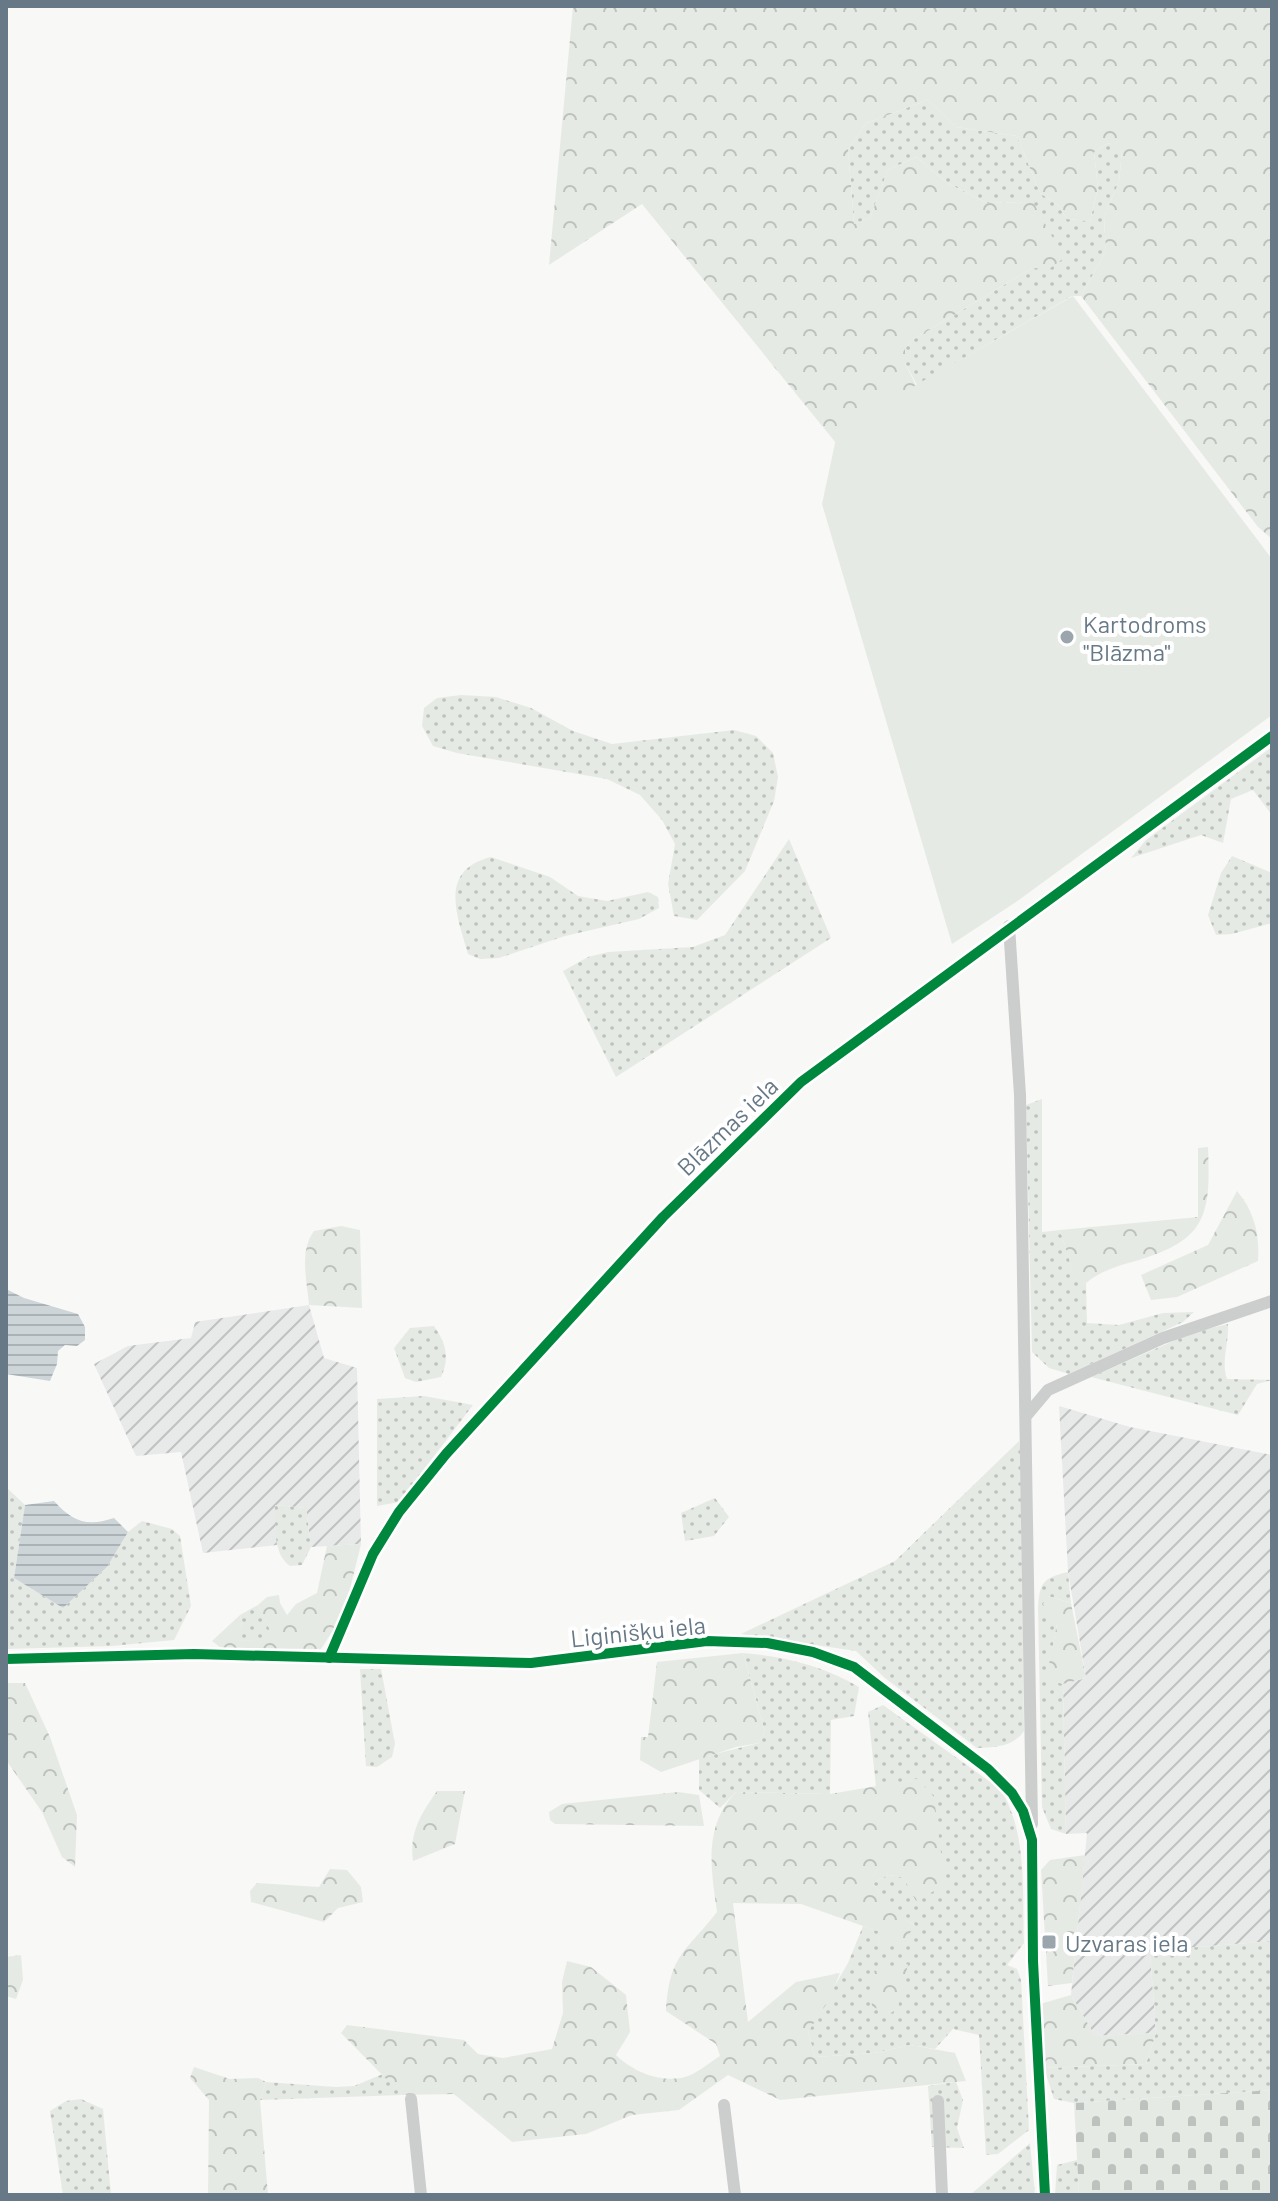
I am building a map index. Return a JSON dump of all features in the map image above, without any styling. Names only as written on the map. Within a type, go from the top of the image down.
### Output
[{"type":"street","name":"Blāzmas iela","points":[[329,1658],[373,1554],[399,1512],[446,1454],[663,1217],[801,1082],[1009,926],[1272,736]]},
{"type":"street","points":[[1009,926],[1020,1095],[1032,1840]]},
{"type":"street","points":[[1027,1415],[1048,1390],[1163,1338],[1272,1301]]},
{"type":"street","name":"Liginišķu iela","points":[[6,1661],[194,1654],[531,1663],[707,1641],[767,1643],[813,1652],[854,1667],[988,1769],[1012,1793],[1032,1840],[1035,2021],[1045,2195]]},
{"type":"street","points":[[411,2099],[421,2195]]},
{"type":"street","points":[[938,2101],[942,2195]]},
{"type":"street","points":[[724,2105],[735,2195]]},
{"type":"shaded area","points":[[6,1289],[24,1298],[78,1314],[85,1327],[85,1340],[77,1346],[65,1345],[58,1351],[50,1381],[6,1374]]},
{"type":"shaded area","points":[[309,1305],[324,1358],[357,1368],[361,1544],[311,1547],[306,1508],[276,1505],[277,1545],[203,1553],[181,1452],[136,1456],[94,1364],[128,1346],[191,1338],[195,1322]]},
{"type":"shaded area","points":[[1059,1406],[1130,1427],[1272,1455],[1272,1941],[1150,1951],[1156,2033],[1095,2036],[1071,1995],[1087,1833],[1066,1834],[1063,1684],[1086,1678],[1068,1572]]},
{"type":"shaded area","points":[[54,1501],[81,1521],[114,1518],[128,1532],[107,1567],[63,1608],[14,1578],[25,1505]]},
{"type":"green space","points":[[573,6],[1272,6],[1272,539],[1258,527],[1081,296],[1106,251],[1104,217],[1119,182],[1122,150],[1109,143],[1094,152],[1098,188],[1090,221],[1067,219],[1058,205],[1040,193],[1017,136],[956,127],[928,100],[866,123],[848,149],[854,224],[870,218],[888,170],[916,157],[949,184],[987,203],[1033,202],[1064,258],[1049,269],[1032,268],[914,339],[905,348],[905,363],[926,406],[840,448],[642,204],[549,265]]},
{"type":"green space","points":[[928,100],[956,127],[1017,136],[1040,193],[1058,205],[1067,219],[1090,221],[1098,188],[1094,152],[1109,143],[1122,149],[1119,182],[1104,217],[1106,251],[1081,296],[1072,296],[917,385],[905,363],[905,348],[914,339],[1032,268],[1049,268],[1033,202],[987,203],[949,184],[916,157],[888,170],[870,218],[854,224],[848,149],[866,123]]},
{"type":"green space","name":"Kartodroms \"Blāzma\"","points":[[1073,296],[1272,559],[1272,715],[1016,902],[952,944],[822,504],[838,429]]},
{"type":"green space","points":[[461,695],[496,697],[531,708],[573,731],[612,744],[734,730],[756,736],[773,753],[778,777],[774,801],[745,871],[697,920],[674,916],[668,884],[675,844],[662,820],[640,795],[607,779],[457,753],[433,746],[422,726],[424,708],[437,698]]},
{"type":"green space","points":[[1272,747],[1272,815],[1253,790],[1231,799],[1223,843],[1201,835],[1131,858],[1146,840]]},
{"type":"green space","points":[[789,839],[831,938],[616,1077],[563,971],[588,957],[608,952],[693,947],[725,935]]},
{"type":"green space","points":[[1232,856],[1272,873],[1272,923],[1216,935],[1208,915],[1221,873]]},
{"type":"green space","points":[[491,857],[550,877],[578,896],[607,901],[648,892],[658,897],[659,908],[639,919],[565,936],[499,958],[480,959],[468,954],[456,909],[456,895],[464,872],[475,863]]},
{"type":"green space","points":[[1042,1099],[1042,1232],[1060,1230],[1076,1280],[1086,1283],[1087,1323],[1119,1325],[1163,1313],[1194,1312],[1183,1322],[1069,1374],[1049,1368],[1032,1352],[1026,1105]]},
{"type":"green space","points":[[1208,1147],[1205,1208],[1190,1234],[1159,1253],[1110,1269],[1086,1283],[1076,1281],[1060,1230],[1198,1217],[1198,1148]]},
{"type":"green space","points":[[1237,1191],[1255,1223],[1258,1261],[1177,1297],[1151,1300],[1141,1275],[1208,1245]]},
{"type":"green space","points":[[341,1226],[360,1230],[362,1308],[309,1305],[305,1266],[309,1239],[314,1231]]},
{"type":"green space","points":[[1228,1324],[1227,1379],[1272,1380],[1257,1384],[1238,1415],[1091,1377],[1194,1332]]},
{"type":"green space","points":[[434,1326],[445,1351],[441,1377],[416,1382],[405,1378],[394,1348],[410,1328]]},
{"type":"green space","points":[[424,1396],[473,1405],[399,1502],[377,1506],[377,1399]]},
{"type":"green space","points":[[1019,1441],[1022,1466],[1024,1731],[1015,1740],[1003,1745],[977,1748],[885,1678],[856,1651],[741,1634],[895,1561]]},
{"type":"green space","points":[[6,1487],[25,1505],[14,1578],[63,1608],[107,1567],[128,1532],[142,1521],[172,1529],[180,1536],[191,1606],[174,1640],[112,1646],[6,1649]]},
{"type":"green space","points":[[715,1498],[729,1517],[714,1536],[685,1541],[681,1513]]},
{"type":"green space","points":[[275,1505],[306,1508],[311,1547],[302,1565],[290,1566],[280,1554]]},
{"type":"green space","points":[[361,1544],[344,1613],[321,1649],[221,1648],[212,1641],[240,1615],[242,1628],[234,1640],[275,1641],[258,1605],[267,1597],[279,1595],[287,1615],[296,1604],[317,1593],[327,1546]]},
{"type":"green space","points":[[1068,1572],[1071,1603],[1048,1596],[1057,1624],[1047,1678],[1063,1684],[1066,1834],[1051,1829],[1042,1807],[1038,1607],[1044,1582]]},
{"type":"green space","points":[[1048,1596],[1071,1603],[1086,1678],[1063,1684],[1046,1679],[1057,1624],[1043,1604]]},
{"type":"green space","points":[[258,1605],[276,1642],[233,1640],[242,1628],[240,1615]]},
{"type":"green space","points":[[743,1653],[803,1663],[859,1687],[854,1716],[831,1720],[830,1794],[736,1792],[720,1808],[699,1790],[699,1758],[759,1743],[765,1732]]},
{"type":"green space","points":[[743,1653],[765,1732],[759,1743],[736,1747],[661,1772],[640,1760],[641,1737],[648,1737],[657,1662]]},
{"type":"green space","points":[[360,1669],[381,1669],[395,1744],[392,1757],[377,1767],[366,1766]]},
{"type":"green space","points":[[6,1683],[25,1683],[50,1737],[77,1815],[75,1867],[62,1857],[42,1812],[6,1760]]},
{"type":"green space","points":[[883,1705],[1000,1789],[1015,1824],[1022,1863],[1024,1943],[1007,1965],[1017,1969],[1021,1980],[1029,2130],[998,2154],[986,2155],[979,2035],[953,2029],[935,2049],[911,2045],[874,2053],[815,2057],[808,2032],[848,1963],[863,1926],[881,1932],[878,1946],[915,1925],[896,1916],[873,1883],[888,1875],[903,1877],[918,1779],[876,1787],[868,1712]]},
{"type":"green space","points":[[918,1779],[934,1797],[945,1885],[916,1901],[903,1877],[888,1875],[873,1883],[896,1915],[916,1926],[901,1942],[878,1946],[880,1932],[801,1904],[733,1903],[748,2022],[796,1982],[840,1973],[829,2000],[808,2032],[815,2057],[874,2053],[911,2045],[955,2053],[966,2081],[780,2100],[728,2075],[679,2110],[632,2115],[586,2134],[512,2142],[454,2094],[402,2095],[341,2033],[347,2025],[464,2040],[478,2054],[503,2058],[552,2049],[563,2013],[562,1982],[567,1961],[591,1967],[626,1995],[630,2032],[616,2055],[630,2066],[655,2077],[672,2079],[691,2075],[720,2056],[716,2044],[666,2011],[668,1992],[681,1956],[717,1912],[712,1849],[718,1819],[725,1805],[736,1792],[830,1794]]},
{"type":"green space","points":[[437,1791],[465,1791],[455,1844],[413,1861],[413,1841],[418,1824]]},
{"type":"green space","points":[[678,1792],[699,1795],[704,1826],[555,1824],[550,1820],[549,1812],[562,1804]]},
{"type":"green space","points":[[1085,1855],[1072,1983],[1048,1986],[1041,1870],[1050,1860]]},
{"type":"green space","points":[[330,1869],[347,1870],[361,1887],[363,1902],[338,1908],[324,1922],[251,1902],[250,1891],[257,1883],[319,1887]]},
{"type":"green space","points":[[1272,1941],[1272,2090],[1074,2103],[1054,2099],[1044,2068],[1146,2064],[1156,2033],[1150,1951]]},
{"type":"green space","points":[[21,1955],[23,1980],[16,1999],[6,1996],[6,1957]]},
{"type":"green space","points":[[908,1964],[898,2008],[888,2015],[872,2006],[870,1990],[874,1971]]},
{"type":"green space","points":[[1071,1995],[1095,2036],[1156,2033],[1146,2064],[1044,2068],[1040,2004]]},
{"type":"green space","points":[[194,2067],[230,2079],[258,2078],[266,2082],[260,2100],[268,2195],[208,2195],[209,2100],[190,2078]]},
{"type":"green space","points":[[383,2074],[402,2095],[260,2100],[266,2082],[354,2086]]},
{"type":"green space","points":[[956,2082],[963,2100],[957,2128],[964,2148],[932,2147],[928,2086]]},
{"type":"green space","points":[[1272,2090],[1272,2195],[1079,2195],[1074,2103]]},
{"type":"green space","points":[[81,2099],[103,2109],[111,2195],[63,2195],[50,2111],[66,2101]]},
{"type":"green space","points":[[1030,2143],[1035,2195],[970,2195]]},
{"type":"green space","points":[[1077,2160],[1079,2195],[1055,2195],[1057,2165]]},
{"type":"cycle path","points":[[329,1658],[373,1554],[399,1512],[446,1454],[663,1217],[801,1082],[1272,736]]},
{"type":"cycle path","points":[[6,1659],[194,1654],[531,1663],[707,1641],[767,1643],[813,1652],[854,1667],[988,1769],[1012,1793],[1023,1811],[1032,1840],[1033,1961],[1045,2195]]},
{"type":"place","name":"Kartodroms \"Blāzma\"","points":[[1067,637]]},
{"type":"place","name":"Uzvaras iela","points":[[1049,1942]]}]
